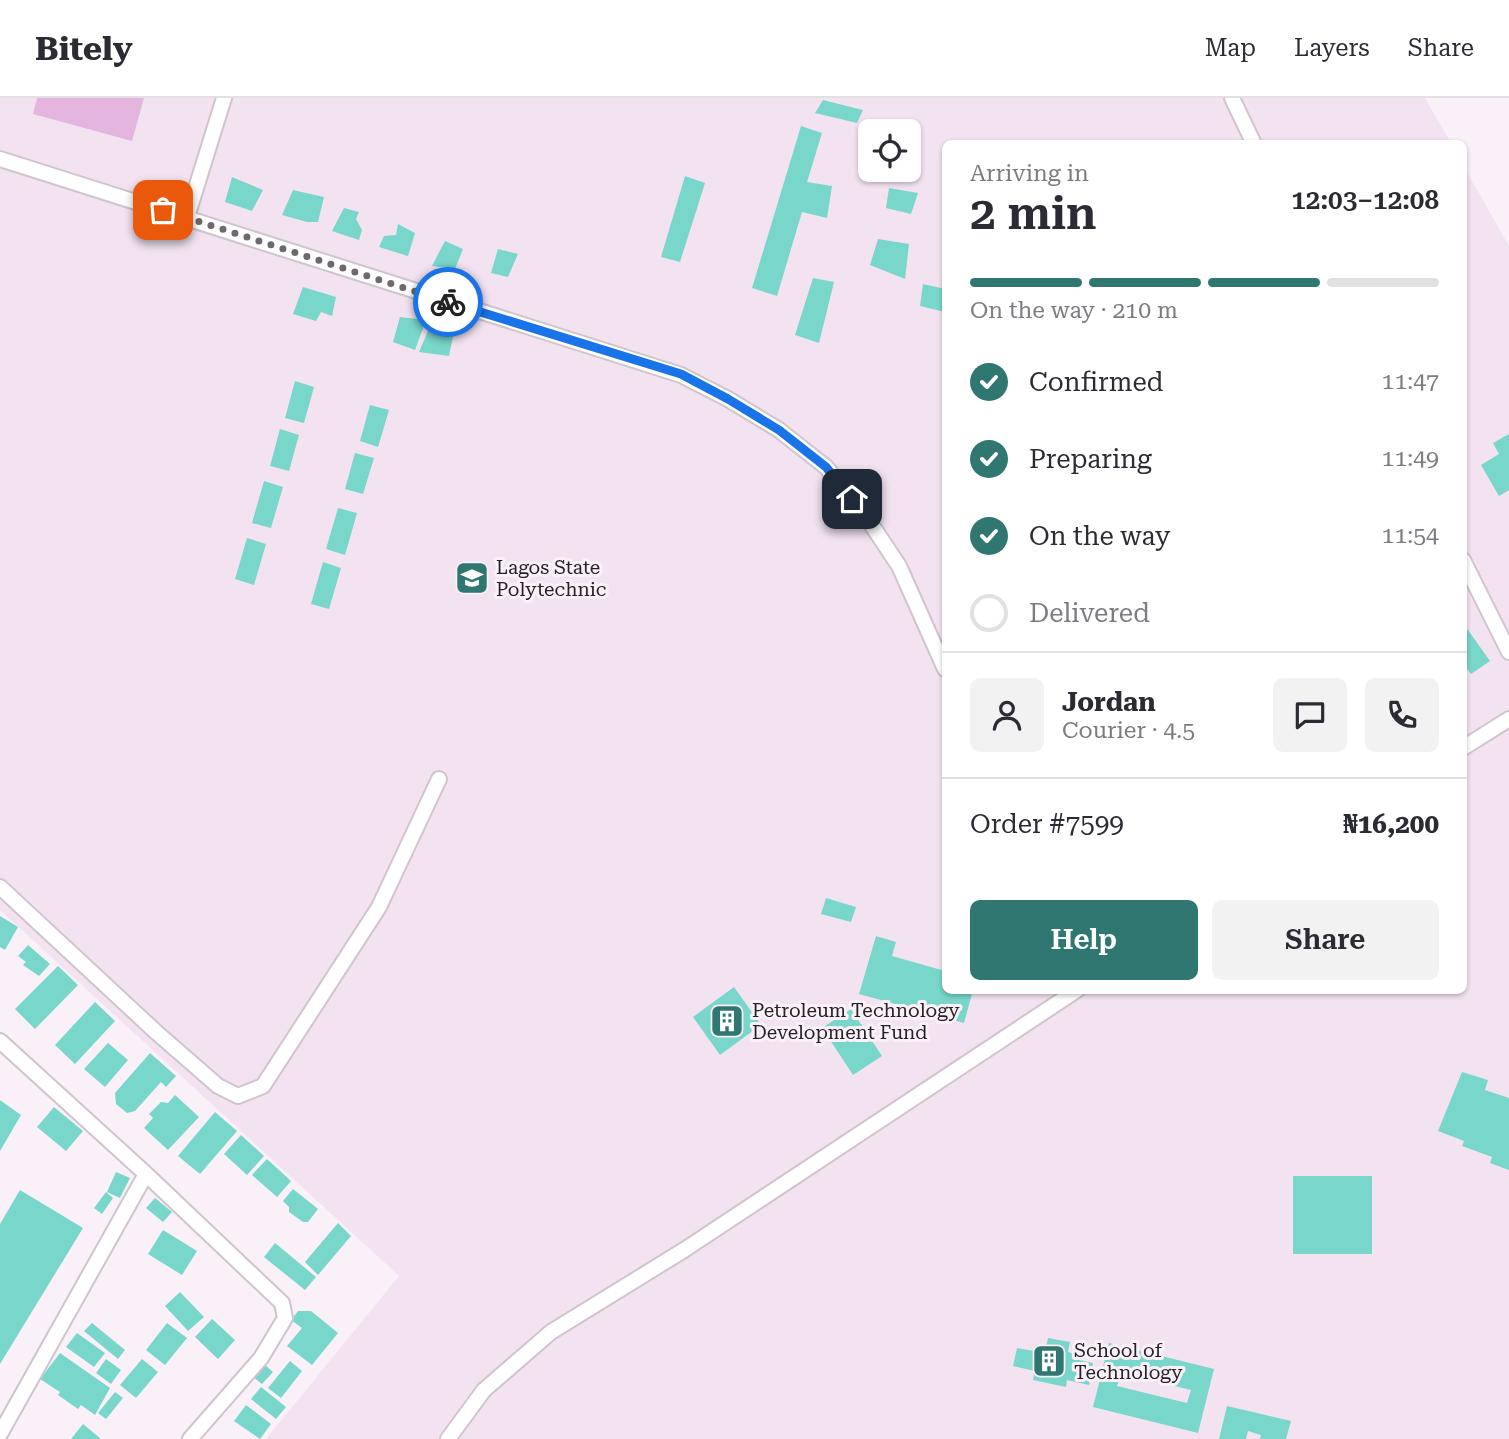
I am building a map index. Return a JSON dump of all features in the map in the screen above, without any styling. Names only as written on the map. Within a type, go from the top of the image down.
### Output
[{"type":"street","points":[[187,217],[224,98]]},
{"type":"street","points":[[1232,98],[1252,140]]},
{"type":"street","points":[[0,159],[681,374],[728,399],[779,430],[826,467],[857,505],[899,566],[942,662]]},
{"type":"street","points":[[1467,568],[1509,652]]},
{"type":"street","points":[[1467,745],[1509,719]]},
{"type":"street","points":[[0,887],[218,1086],[238,1096],[263,1086],[379,907],[439,779]]},
{"type":"street","points":[[448,1439],[484,1390],[551,1332],[684,1251],[1071,994]]},
{"type":"street","points":[[1,1044],[146,1174],[282,1303],[285,1318],[261,1358],[190,1439]]},
{"type":"street","points":[[0,1434],[146,1174]]},
{"type":"shaded area","name":"Lagos State Polytechnic","points":[[0,98],[1425,98],[1449,140],[942,140],[942,994],[1467,994],[1467,172],[1509,246],[1509,1439],[266,1439],[399,1276],[0,910]]},
{"type":"shaded area","points":[[37,98],[144,98],[132,141],[33,114]]},
{"type":"building","points":[[823,100],[863,110],[857,123],[815,113]]},
{"type":"building","points":[[801,126],[822,133],[807,182],[832,186],[827,218],[802,212],[777,296],[752,288]]},
{"type":"building","points":[[685,176],[705,183],[680,262],[661,257]]},
{"type":"building","points":[[232,177],[263,190],[252,211],[225,202]]},
{"type":"building","points":[[889,188],[918,193],[911,214],[886,208]]},
{"type":"building","points":[[293,190],[324,197],[318,222],[282,215]]},
{"type":"building","points":[[344,208],[359,212],[356,219],[362,230],[359,240],[332,231]]},
{"type":"building","points":[[398,224],[415,233],[408,256],[379,247],[384,236],[396,235]]},
{"type":"building","points":[[878,239],[909,244],[905,279],[870,265]]},
{"type":"building","points":[[445,241],[463,249],[455,269],[432,266]]},
{"type":"building","points":[[498,249],[518,254],[508,277],[491,273]]},
{"type":"building","points":[[813,278],[834,282],[819,343],[795,335]]},
{"type":"building","points":[[923,284],[942,288],[942,311],[920,306]]},
{"type":"building","points":[[303,287],[336,297],[332,316],[321,312],[316,321],[293,314]]},
{"type":"building","points":[[400,317],[426,320],[415,350],[393,342]]},
{"type":"building","points":[[431,324],[454,332],[449,356],[419,352]]},
{"type":"building","points":[[295,381],[314,387],[304,423],[285,418]]},
{"type":"building","points":[[370,405],[389,410],[378,447],[360,441]]},
{"type":"building","points":[[280,429],[299,435],[289,471],[270,466]]},
{"type":"building","points":[[1509,434],[1509,490],[1499,496],[1481,465],[1499,454],[1493,443]]},
{"type":"building","points":[[355,453],[374,458],[363,494],[345,489]]},
{"type":"building","points":[[264,481],[283,487],[271,528],[252,523]]},
{"type":"building","points":[[338,508],[357,513],[345,555],[326,549]]},
{"type":"building","points":[[247,538],[266,544],[254,585],[235,579]]},
{"type":"building","points":[[323,562],[341,568],[329,609],[311,604]]},
{"type":"building","points":[[1467,629],[1490,661],[1471,674],[1467,668]]},
{"type":"building","points":[[826,898],[856,907],[851,922],[821,914]]},
{"type":"building","points":[[0,916],[18,927],[5,950],[0,947]]},
{"type":"building","points":[[876,936],[896,942],[892,956],[942,970],[942,994],[972,994],[964,1023],[859,994]]},
{"type":"building","points":[[28,945],[50,964],[39,976],[23,965],[26,962],[18,956]]},
{"type":"building","points":[[58,966],[78,985],[35,1029],[15,1009]]},
{"type":"building","name":"Petroleum Technology Development Fund","points":[[734,987],[761,1025],[720,1055],[693,1017]]},
{"type":"building","points":[[95,1002],[115,1021],[75,1064],[55,1045]]},
{"type":"building","points":[[851,1009],[882,1056],[853,1075],[822,1028]]},
{"type":"building","points":[[108,1043],[128,1060],[105,1087],[84,1069]]},
{"type":"building","points":[[150,1053],[176,1076],[166,1087],[161,1082],[135,1111],[127,1113],[116,1104],[115,1093]]},
{"type":"building","points":[[1462,1072],[1488,1080],[1485,1090],[1509,1098],[1509,1170],[1490,1163],[1492,1157],[1462,1146],[1464,1141],[1438,1131]]},
{"type":"building","points":[[175,1095],[199,1117],[168,1150],[144,1128],[153,1118],[149,1114],[161,1102],[168,1103]]},
{"type":"building","points":[[0,1100],[21,1115],[0,1151]]},
{"type":"building","points":[[54,1107],[83,1131],[66,1151],[37,1127]]},
{"type":"building","points":[[215,1112],[237,1131],[200,1174],[178,1156]]},
{"type":"building","points":[[241,1135],[264,1156],[247,1175],[224,1154]]},
{"type":"building","points":[[267,1159],[291,1181],[277,1197],[252,1175]]},
{"type":"building","points":[[116,1172],[130,1178],[120,1198],[107,1192]]},
{"type":"building","points":[[1293,1176],[1372,1176],[1372,1254],[1293,1254]]},
{"type":"building","points":[[293,1189],[318,1209],[308,1222],[303,1222],[289,1212],[289,1207],[283,1201]]},
{"type":"building","points":[[20,1190],[83,1228],[0,1364],[0,1224]]},
{"type":"building","points":[[106,1192],[113,1198],[102,1214],[94,1208]]},
{"type":"building","points":[[155,1198],[172,1212],[163,1222],[146,1208]]},
{"type":"building","points":[[338,1223],[351,1236],[318,1275],[305,1262]]},
{"type":"building","points":[[163,1230],[197,1251],[182,1275],[148,1254]]},
{"type":"building","points":[[275,1243],[316,1277],[305,1290],[264,1257]]},
{"type":"building","points":[[180,1292],[204,1317],[188,1331],[165,1306]]},
{"type":"building","points":[[298,1311],[311,1311],[338,1333],[312,1365],[287,1346],[302,1328],[291,1320]]},
{"type":"building","points":[[212,1319],[235,1340],[218,1359],[195,1337]]},
{"type":"building","points":[[92,1323],[125,1350],[118,1359],[84,1331]]},
{"type":"building","points":[[167,1323],[187,1338],[165,1365],[146,1350]]},
{"type":"building","points":[[77,1333],[105,1353],[94,1367],[66,1347]]},
{"type":"building","name":"School of Technology","points":[[1048,1338],[1070,1342],[1068,1352],[1075,1354],[1074,1359],[1093,1363],[1089,1385],[1067,1380],[1066,1387],[1033,1380],[1035,1371],[1013,1366],[1017,1348],[1034,1351],[1036,1345],[1046,1347]]},
{"type":"building","points":[[1109,1343],[1214,1369],[1198,1433],[1093,1407]],"holes":[[[1121,1373],[1191,1390],[1187,1403],[1117,1386]]]},
{"type":"building","points":[[60,1353],[110,1388],[95,1415],[81,1405],[78,1409],[58,1395],[60,1392],[40,1379]]},
{"type":"building","points":[[106,1359],[121,1370],[111,1384],[96,1373]]},
{"type":"building","points":[[142,1359],[158,1372],[136,1398],[120,1385]]},
{"type":"building","points":[[290,1361],[302,1371],[281,1398],[268,1388]]},
{"type":"building","points":[[264,1364],[273,1372],[262,1384],[253,1377]]},
{"type":"building","points":[[261,1387],[286,1407],[276,1419],[251,1399]]},
{"type":"building","points":[[115,1392],[123,1398],[106,1419],[98,1413]]},
{"type":"building","points":[[246,1405],[271,1424],[260,1439],[234,1421]]},
{"type":"building","points":[[1227,1406],[1291,1421],[1286,1439],[1260,1439],[1261,1435],[1248,1431],[1246,1439],[1219,1439]]},
{"type":"building","points":[[83,1424],[101,1439],[71,1439]]},
{"type":"way so far","points":[[163,210],[448,302]]},
{"type":"place","name":"Lagos State Polytechnic","points":[[472,578]]},
{"type":"place","name":"Petroleum Technology Development Fund","points":[[727,1021]]},
{"type":"place","name":"School of Technology","points":[[1049,1361]]},
{"type":"route","points":[[448,302],[681,374],[779,430],[826,467],[852,499]]}]
